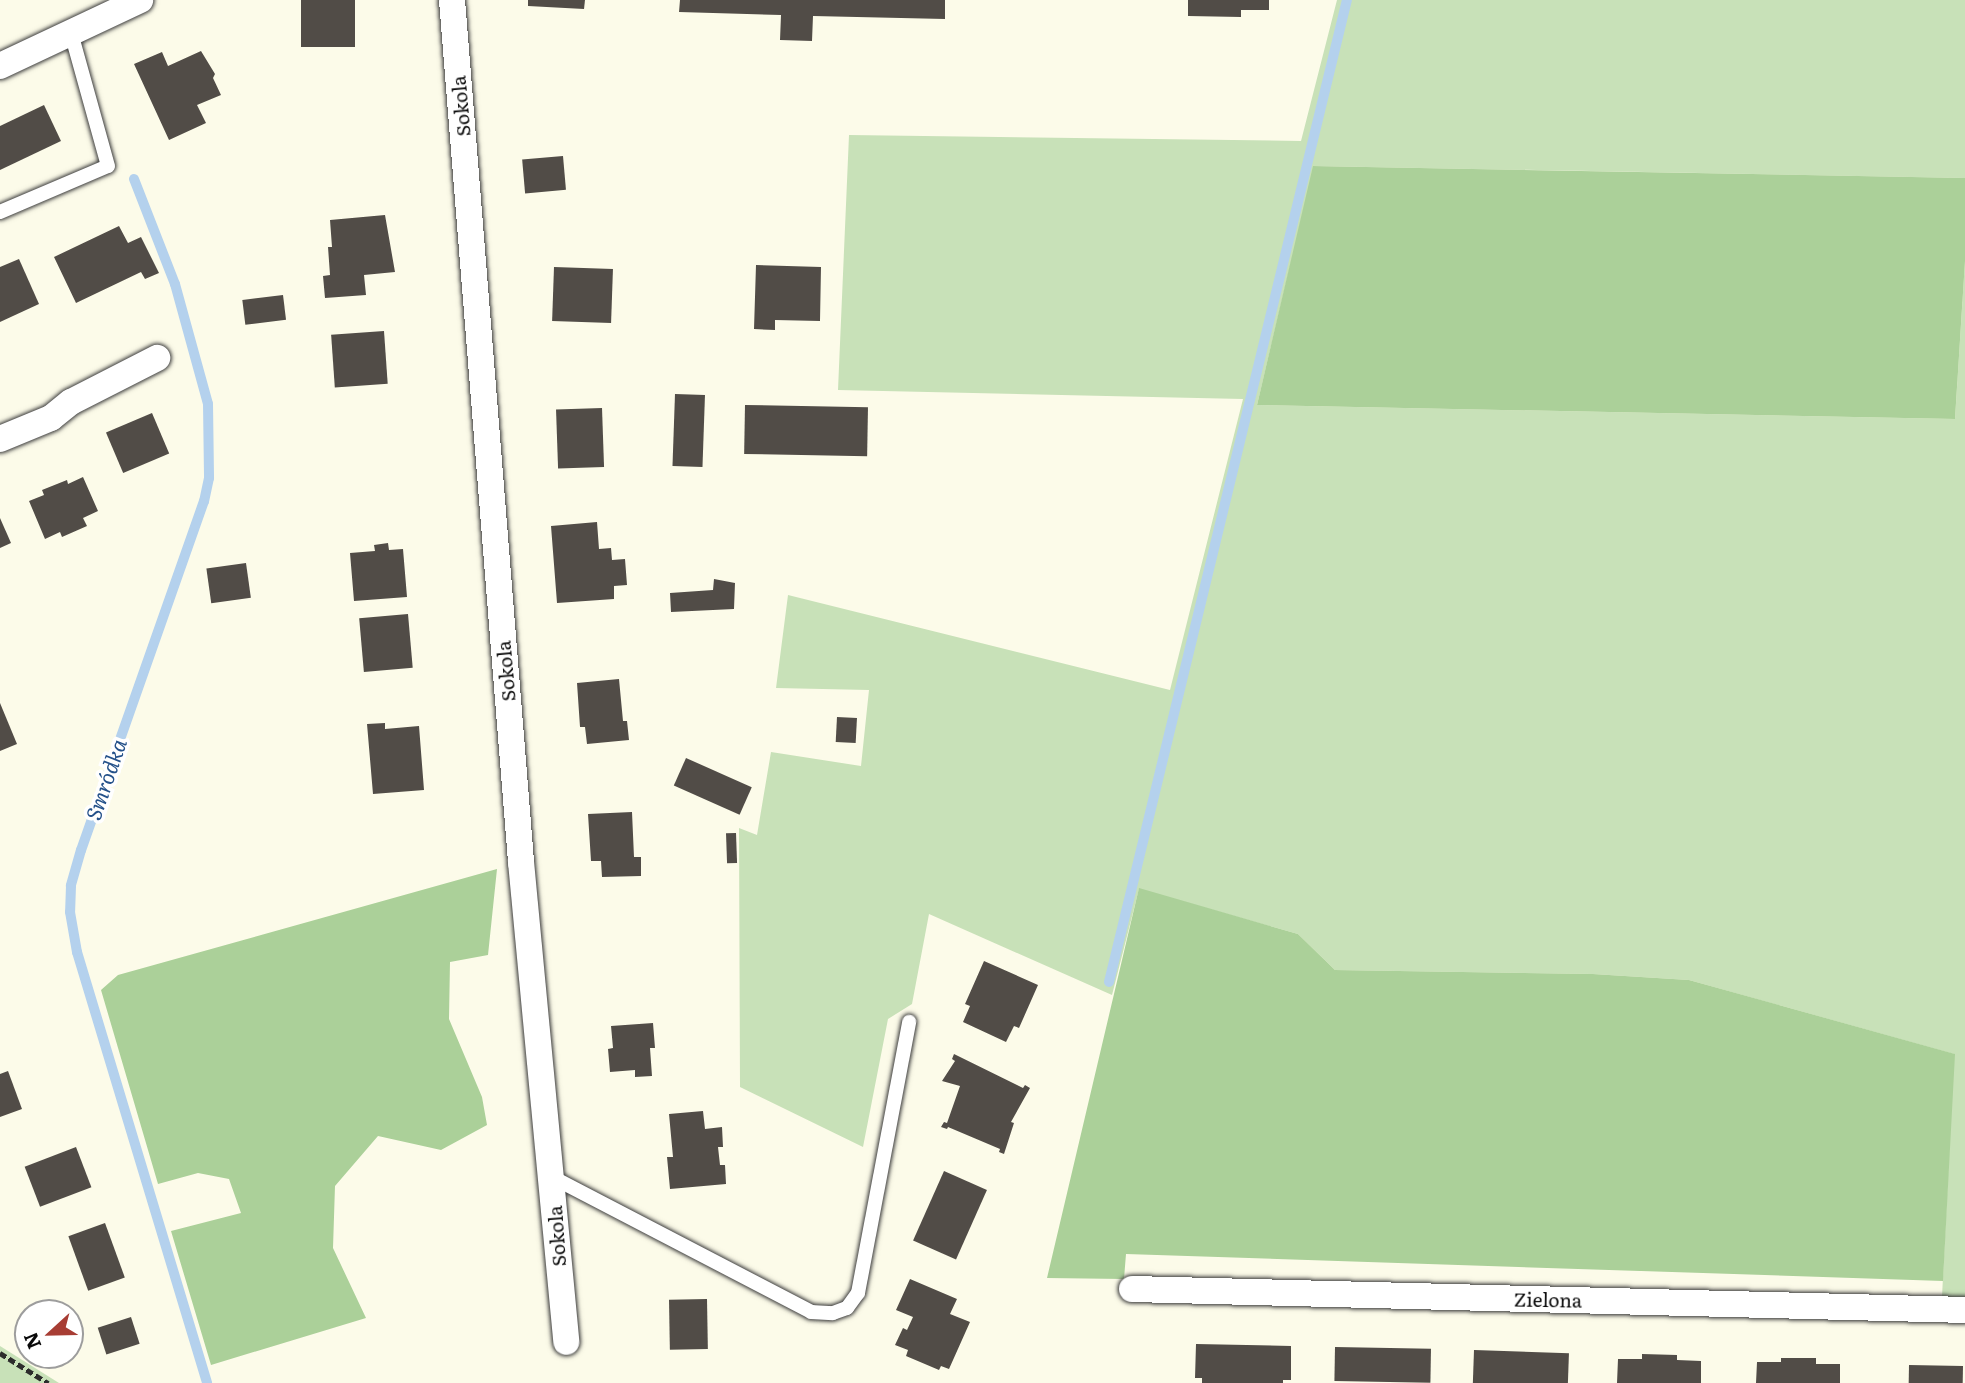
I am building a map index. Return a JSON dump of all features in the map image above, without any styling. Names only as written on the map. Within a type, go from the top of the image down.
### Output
[{"type":"street","points":[[0,66],[140,0]]},
{"type":"street","name":"Sokola","points":[[452,0],[521,862],[566,1342]]},
{"type":"street","points":[[0,439],[51,418],[71,402],[157,358]]},
{"type":"street","name":"Zielona","points":[[1132,1289],[1965,1310]]},
{"type":"lane","points":[[0,212],[108,166],[71,33]]},
{"type":"lane","points":[[552,1177],[811,1312],[833,1313],[847,1308],[858,1293],[909,1022]]},
{"type":"path","points":[[0,1353],[48,1383]]},
{"type":"green space","points":[[1337,0],[1965,0],[1965,178],[1314,166],[1257,405],[1955,419],[1965,261],[1965,1298],[1942,1297],[1954,1054],[1689,980],[1593,974],[1335,970],[1298,934],[1139,889],[1112,995],[929,914],[912,1004],[888,1019],[863,1147],[740,1087],[739,828],[757,835],[771,752],[861,766],[869,690],[776,688],[788,595],[1170,690],[1243,399],[838,390],[849,135],[1301,141]]},
{"type":"green space","points":[[1313,166],[1965,178],[1965,261],[1955,419],[1257,405]]},
{"type":"green space","points":[[497,869],[488,955],[450,962],[449,1019],[482,1097],[487,1125],[441,1150],[378,1136],[335,1186],[333,1248],[366,1318],[211,1365],[171,1231],[241,1213],[229,1179],[198,1173],[158,1184],[101,990],[118,975]]},
{"type":"green space","points":[[1139,888],[1298,934],[1335,970],[1593,974],[1689,980],[1955,1054],[1943,1281],[1126,1254],[1124,1279],[1047,1278]]},
{"type":"green space","points":[[0,1346],[14,1355],[14,1369],[37,1369],[59,1383],[0,1383]]},
{"type":"building","points":[[301,0],[355,0],[355,47],[301,47]]},
{"type":"building","points":[[528,0],[585,0],[584,9],[528,6]]},
{"type":"building","points":[[680,0],[945,0],[945,19],[813,16],[812,41],[780,40],[781,15],[679,12]]},
{"type":"building","points":[[1188,0],[1269,0],[1269,10],[1241,10],[1241,17],[1188,16]]},
{"type":"building","points":[[201,51],[215,74],[213,78],[221,95],[197,105],[206,123],[169,140],[134,64],[162,52],[168,66]]},
{"type":"building","points":[[44,105],[61,141],[0,170],[0,126]]},
{"type":"building","points":[[563,156],[566,190],[525,193],[522,160]]},
{"type":"building","points":[[385,215],[395,272],[364,275],[366,295],[325,298],[323,276],[330,275],[328,247],[332,247],[330,220]]},
{"type":"building","points":[[119,226],[128,243],[141,237],[159,273],[145,279],[141,272],[76,303],[54,257]]},
{"type":"building","points":[[19,259],[39,304],[0,322],[0,267]]},
{"type":"building","points":[[756,265],[821,267],[820,321],[775,320],[775,330],[754,329]]},
{"type":"building","points":[[554,267],[613,269],[611,323],[552,321]]},
{"type":"building","points":[[283,295],[286,320],[245,325],[242,300]]},
{"type":"building","points":[[384,331],[388,384],[335,388],[331,335]]},
{"type":"building","points":[[675,394],[705,395],[702,467],[672,466]]},
{"type":"building","points":[[745,405],[868,407],[867,456],[744,454]]},
{"type":"building","points":[[602,408],[604,467],[558,469],[556,410]]},
{"type":"building","points":[[152,413],[169,454],[123,473],[106,433]]},
{"type":"building","points":[[83,477],[98,511],[83,518],[87,526],[62,537],[60,532],[45,539],[29,501],[44,495],[42,490],[67,480],[68,484]]},
{"type":"building","points":[[0,518],[11,543],[0,548]]},
{"type":"building","points":[[597,522],[599,549],[611,548],[612,560],[625,559],[627,585],[614,586],[614,599],[557,603],[551,526]]},
{"type":"building","points":[[388,543],[389,550],[403,549],[407,597],[354,601],[350,553],[375,551],[374,545]]},
{"type":"building","points":[[246,563],[251,598],[211,603],[206,569]]},
{"type":"building","points":[[714,579],[735,583],[734,609],[671,612],[670,593],[713,590]]},
{"type":"building","points":[[408,614],[413,668],[364,672],[359,618]]},
{"type":"building","points":[[619,679],[623,721],[627,721],[629,740],[587,744],[585,727],[580,727],[577,683]]},
{"type":"building","points":[[0,703],[17,744],[0,751]]},
{"type":"building","points":[[837,717],[857,718],[856,743],[836,742]]},
{"type":"building","points":[[385,723],[385,729],[419,726],[424,790],[373,794],[367,724]]},
{"type":"building","points":[[686,758],[752,787],[740,815],[674,785]]},
{"type":"building","points":[[632,812],[634,857],[641,857],[641,876],[602,877],[601,861],[591,861],[588,814]]},
{"type":"building","points":[[726,833],[736,833],[737,863],[727,863]]},
{"type":"building","points":[[984,961],[1038,985],[1019,1028],[1014,1026],[1006,1042],[963,1022],[970,1006],[965,1004]]},
{"type":"building","points":[[653,1023],[655,1048],[650,1048],[652,1076],[635,1077],[635,1070],[610,1072],[608,1049],[613,1048],[611,1026]]},
{"type":"building","points":[[954,1054],[1023,1088],[1025,1085],[1030,1088],[1011,1122],[1014,1123],[1004,1154],[999,1152],[1000,1149],[948,1127],[941,1127],[944,1122],[947,1123],[960,1086],[942,1081],[955,1061],[952,1059]]},
{"type":"building","points":[[8,1071],[22,1109],[0,1117],[0,1074]]},
{"type":"building","points":[[703,1111],[705,1129],[722,1127],[723,1147],[718,1147],[720,1165],[725,1165],[726,1184],[670,1189],[667,1157],[673,1157],[669,1114]]},
{"type":"building","points":[[76,1147],[91,1187],[40,1207],[25,1167]]},
{"type":"building","points":[[944,1171],[987,1190],[956,1260],[913,1240]]},
{"type":"building","points":[[105,1223],[125,1278],[88,1291],[68,1236]]},
{"type":"building","points":[[910,1279],[957,1299],[950,1314],[970,1322],[949,1369],[941,1366],[939,1370],[906,1356],[908,1350],[895,1345],[903,1328],[907,1330],[913,1317],[896,1310]]},
{"type":"building","points":[[707,1299],[708,1349],[670,1350],[669,1300]]},
{"type":"building","points":[[131,1317],[140,1344],[106,1354],[98,1328]]},
{"type":"building","points":[[1196,1344],[1291,1346],[1291,1380],[1283,1380],[1283,1383],[1202,1383],[1202,1378],[1195,1378]]},
{"type":"building","points":[[1335,1347],[1431,1349],[1430,1383],[1334,1381]]},
{"type":"building","points":[[1474,1350],[1569,1353],[1568,1383],[1473,1383]]},
{"type":"building","points":[[1642,1354],[1677,1355],[1677,1360],[1701,1361],[1701,1383],[1617,1383],[1618,1359],[1642,1359]]},
{"type":"building","points":[[1781,1358],[1816,1358],[1816,1364],[1840,1364],[1840,1383],[1756,1383],[1757,1362],[1781,1362]]},
{"type":"building","points":[[1909,1365],[1963,1366],[1963,1383],[1909,1383]]},
{"type":"waterway","points":[[1109,982],[1347,0]]},
{"type":"waterway","name":"Smródka","points":[[134,179],[175,284],[208,404],[209,478],[204,501],[81,850],[71,886],[70,912],[77,952],[207,1383]]}]
